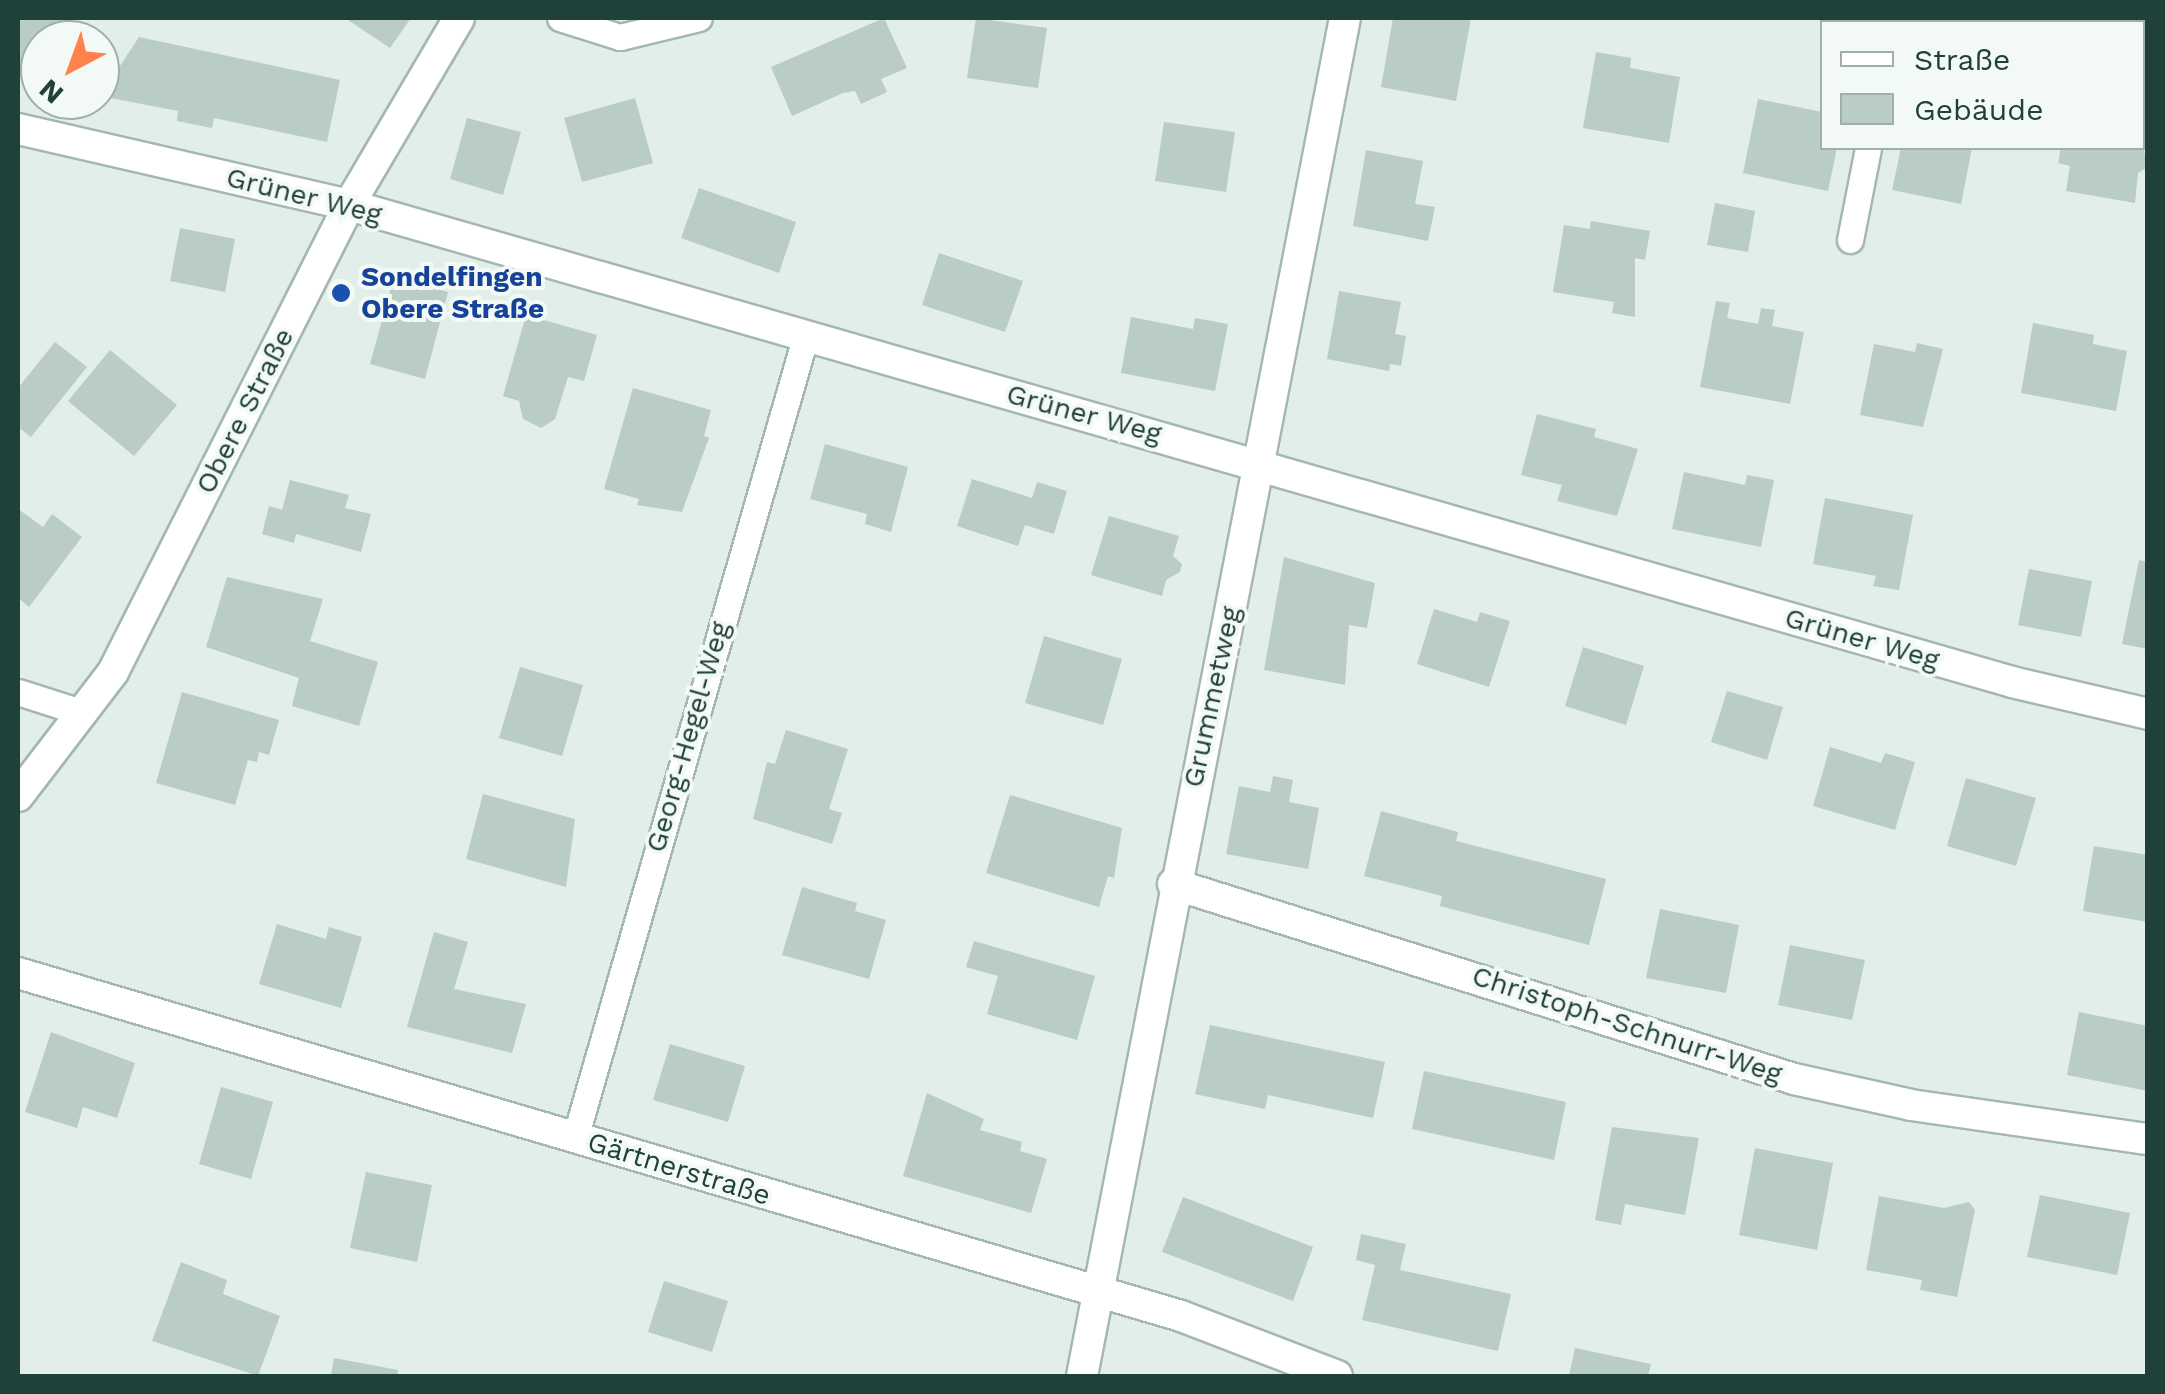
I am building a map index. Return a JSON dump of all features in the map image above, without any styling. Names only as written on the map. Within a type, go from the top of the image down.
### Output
[{"type":"street","name":"Obere Straße","points":[[18,796],[84,713],[143,616],[349,204],[460,18]]},
{"type":"street","name":"Grummetweg","points":[[1082,1376],[1173,884],[1345,18]]},
{"type":"street","name":"Grüner Weg","points":[[18,129],[349,204],[2012,682],[2148,714]]},
{"type":"street","name":"Christoph-Schnurr-Weg","points":[[1173,884],[1794,1080],[1911,1105],[2148,1139]]},
{"type":"street","name":"Gärtnerstraße","points":[[18,974],[1100,1292],[1336,1376]]},
{"type":"lane","points":[[560,18],[620,37],[699,18]]},
{"type":"lane","points":[[1850,240],[1868,150]]},
{"type":"lane","name":"Georg-Hegel-Weg","points":[[575,1138],[805,338]]},
{"type":"lane","points":[[18,692],[84,713]]},
{"type":"building","points":[[18,18],[73,20],[20,20],[18,77]]},
{"type":"building","points":[[345,18],[411,18],[390,48]]},
{"type":"building","points":[[884,18],[907,68],[881,79],[887,92],[861,104],[855,91],[843,93],[792,116],[771,67]]},
{"type":"building","points":[[976,18],[1047,28],[1038,88],[967,78]]},
{"type":"building","points":[[1393,18],[1471,18],[1456,101],[1381,87]]},
{"type":"building","points":[[139,37],[340,80],[327,142],[214,118],[212,128],[177,121],[178,111],[120,100],[120,66]]},
{"type":"building","points":[[1596,52],[1631,58],[1630,68],[1680,77],[1669,143],[1583,128]]},
{"type":"building","points":[[635,98],[653,163],[582,182],[564,118]]},
{"type":"building","points":[[1758,99],[1820,112],[1820,150],[1837,150],[1828,191],[1743,173]]},
{"type":"building","points":[[467,118],[521,132],[503,195],[450,179]]},
{"type":"building","points":[[1164,122],[1235,132],[1226,192],[1155,181]]},
{"type":"building","points":[[1366,150],[1423,161],[1415,204],[1435,207],[1428,241],[1353,226]]},
{"type":"building","points":[[1901,150],[1972,150],[1961,204],[1892,190]]},
{"type":"building","points":[[2061,150],[2144,150],[2148,167],[2138,173],[2135,203],[2066,191],[2070,166],[2058,163]]},
{"type":"building","points":[[699,188],[796,222],[779,273],[681,238]]},
{"type":"building","points":[[1715,203],[1755,211],[1748,252],[1707,245]]},
{"type":"building","points":[[1591,221],[1650,231],[1645,260],[1635,258],[1635,317],[1612,313],[1614,302],[1553,292],[1564,225],[1590,229]]},
{"type":"building","points":[[180,228],[235,239],[225,292],[170,281]]},
{"type":"building","points":[[939,253],[1023,281],[1005,332],[922,305]]},
{"type":"building","points":[[394,277],[448,292],[425,379],[370,364]]},
{"type":"building","points":[[1339,291],[1401,302],[1395,334],[1406,336],[1401,366],[1390,364],[1389,371],[1327,359]]},
{"type":"building","points":[[1716,301],[1730,303],[1727,318],[1758,324],[1761,308],[1775,310],[1772,326],[1804,332],[1790,404],[1700,387]]},
{"type":"building","points":[[526,315],[597,335],[584,381],[568,377],[555,419],[541,428],[523,419],[519,401],[503,396]]},
{"type":"building","points":[[1131,317],[1193,329],[1195,318],[1228,324],[1215,391],[1121,373]]},
{"type":"building","points":[[2033,323],[2094,335],[2093,344],[2127,351],[2116,411],[2021,393]]},
{"type":"building","points":[[55,342],[87,367],[31,437],[18,427],[18,388]]},
{"type":"building","points":[[1917,343],[1943,349],[1923,427],[1860,415],[1874,344],[1915,352]]},
{"type":"building","points":[[110,350],[177,405],[134,456],[68,401]]},
{"type":"building","points":[[633,388],[711,410],[704,436],[709,438],[682,512],[637,505],[639,499],[604,489]]},
{"type":"building","points":[[1537,414],[1596,429],[1594,437],[1638,449],[1617,516],[1557,501],[1562,485],[1521,475]]},
{"type":"building","points":[[825,444],[908,467],[891,532],[865,524],[867,514],[810,499]]},
{"type":"building","points":[[1684,472],[1745,485],[1747,475],[1774,480],[1761,547],[1672,529]]},
{"type":"building","points":[[972,479],[1032,498],[1037,482],[1067,491],[1054,534],[1025,525],[1018,546],[957,526]]},
{"type":"building","points":[[290,480],[349,495],[345,508],[371,514],[361,552],[296,534],[294,543],[262,534],[269,506],[282,510]]},
{"type":"building","points":[[1825,498],[1913,515],[1899,590],[1873,586],[1876,576],[1813,564]]},
{"type":"building","points":[[18,509],[43,527],[52,514],[82,537],[29,607],[18,598]]},
{"type":"building","points":[[1109,516],[1179,536],[1173,556],[1182,564],[1180,572],[1166,580],[1162,596],[1091,575]]},
{"type":"building","points":[[1284,557],[1375,583],[1367,628],[1349,625],[1345,685],[1264,670]]},
{"type":"building","points":[[2139,560],[2148,562],[2148,649],[2122,644]]},
{"type":"building","points":[[2029,569],[2092,581],[2081,637],[2018,625]]},
{"type":"building","points":[[227,577],[323,599],[310,641],[378,662],[359,726],[292,706],[299,678],[206,647]]},
{"type":"building","points":[[1434,609],[1477,622],[1480,612],[1510,621],[1489,687],[1417,664]]},
{"type":"building","points":[[1044,636],[1122,659],[1103,725],[1025,703]]},
{"type":"building","points":[[1583,647],[1644,666],[1626,725],[1565,706]]},
{"type":"building","points":[[520,667],[583,685],[562,756],[499,738]]},
{"type":"building","points":[[1727,691],[1783,707],[1767,760],[1711,742]]},
{"type":"building","points":[[182,692],[279,720],[269,755],[259,752],[257,762],[248,760],[235,805],[156,783]]},
{"type":"building","points":[[786,730],[848,749],[829,809],[842,813],[832,844],[753,819],[767,762],[775,764]]},
{"type":"building","points":[[1830,747],[1881,763],[1885,753],[1915,762],[1895,830],[1813,806]]},
{"type":"building","points":[[1273,776],[1293,780],[1289,802],[1319,808],[1308,869],[1226,854],[1239,786],[1270,792]]},
{"type":"building","points":[[1966,778],[2036,798],[2016,866],[1947,846]]},
{"type":"building","points":[[483,794],[575,819],[566,887],[466,859]]},
{"type":"building","points":[[1010,795],[1122,828],[1114,878],[1108,876],[1099,907],[986,873]]},
{"type":"building","points":[[1381,811],[1458,832],[1456,841],[1606,879],[1589,945],[1440,906],[1442,896],[1364,876]]},
{"type":"building","points":[[2094,846],[2148,855],[2148,922],[2083,911]]},
{"type":"building","points":[[802,887],[857,903],[855,911],[886,920],[869,979],[782,955]]},
{"type":"building","points":[[1660,909],[1739,925],[1726,993],[1646,978]]},
{"type":"building","points":[[277,924],[326,939],[329,927],[362,937],[341,1008],[259,984]]},
{"type":"building","points":[[434,932],[468,942],[454,989],[526,1004],[512,1053],[407,1027]]},
{"type":"building","points":[[974,941],[1095,976],[1077,1040],[987,1014],[998,976],[966,967]]},
{"type":"building","points":[[1790,945],[1865,960],[1852,1020],[1778,1005]]},
{"type":"building","points":[[2079,1012],[2148,1026],[2148,1091],[2067,1075]]},
{"type":"building","points":[[1210,1025],[1385,1062],[1373,1118],[1268,1095],[1265,1109],[1195,1094]]},
{"type":"building","points":[[51,1032],[135,1063],[117,1118],[83,1107],[77,1128],[25,1112]]},
{"type":"building","points":[[670,1044],[745,1066],[728,1122],[653,1100]]},
{"type":"building","points":[[1424,1071],[1566,1102],[1554,1160],[1412,1129]]},
{"type":"building","points":[[221,1087],[273,1102],[251,1179],[199,1164]]},
{"type":"building","points":[[927,1093],[984,1119],[980,1130],[1022,1142],[1020,1151],[1047,1159],[1031,1213],[903,1176]]},
{"type":"building","points":[[1612,1127],[1699,1138],[1685,1215],[1625,1204],[1621,1225],[1595,1220]]},
{"type":"building","points":[[1755,1148],[1833,1163],[1817,1250],[1739,1235]]},
{"type":"building","points":[[366,1172],[432,1185],[417,1262],[350,1248]]},
{"type":"building","points":[[2040,1195],[2130,1213],[2117,1275],[2027,1257]]},
{"type":"building","points":[[1879,1196],[1944,1208],[1969,1202],[1975,1210],[1957,1297],[1920,1290],[1922,1280],[1866,1270]]},
{"type":"building","points":[[1183,1197],[1313,1247],[1293,1301],[1162,1252]]},
{"type":"building","points":[[1361,1234],[1406,1244],[1400,1270],[1511,1294],[1498,1351],[1362,1320],[1375,1265],[1356,1260]]},
{"type":"building","points":[[181,1262],[227,1280],[223,1294],[280,1316],[258,1376],[152,1341]]},
{"type":"building","points":[[664,1281],[728,1301],[712,1352],[648,1332]]},
{"type":"building","points":[[1575,1348],[1651,1364],[1648,1376],[1569,1376]]},
{"type":"building","points":[[334,1358],[398,1370],[397,1376],[331,1376]]},
{"type":"place","name":"Sondelfingen Obere Straße","points":[[341,293]]}]
